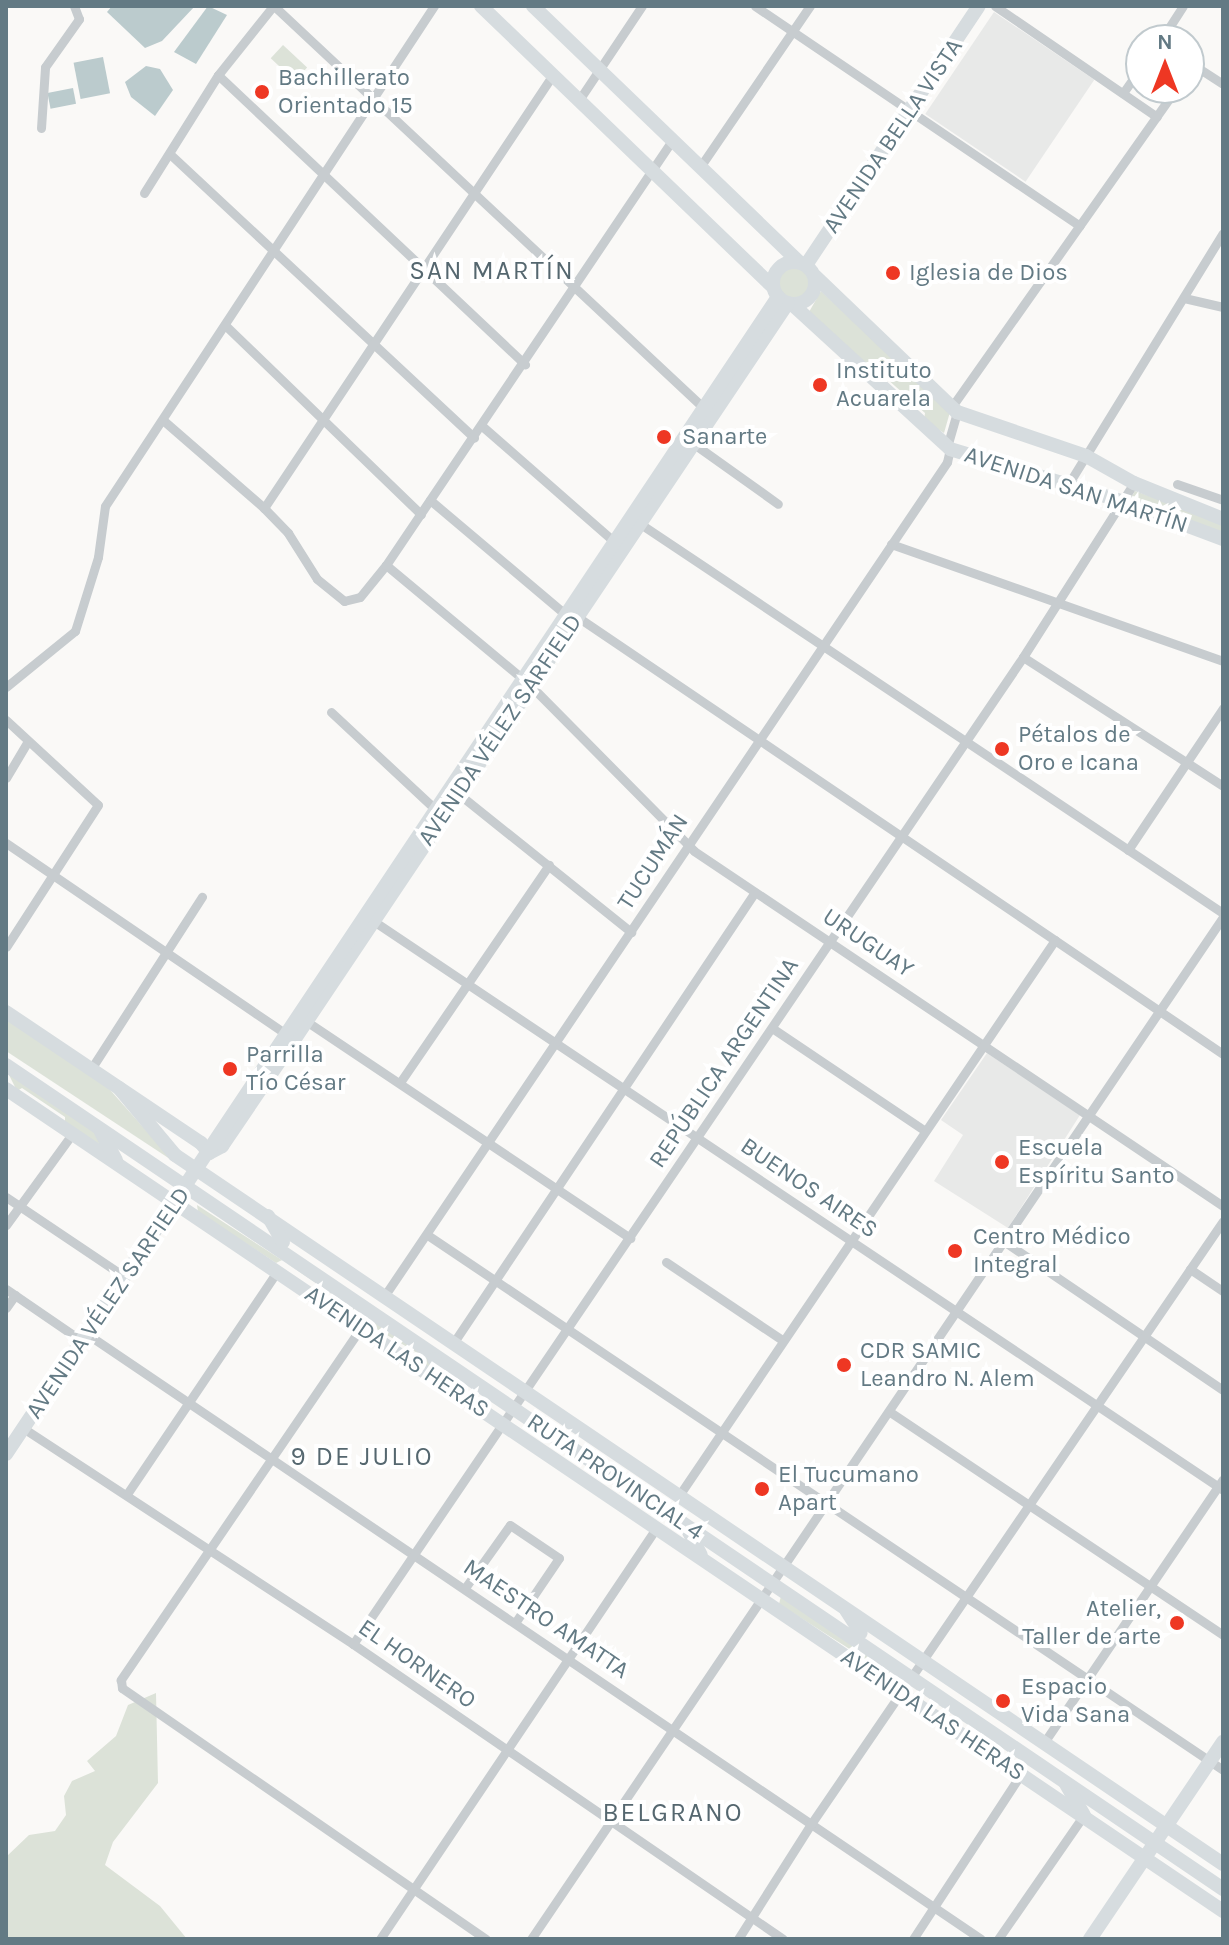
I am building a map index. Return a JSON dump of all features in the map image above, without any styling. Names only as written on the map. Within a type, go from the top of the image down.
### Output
[{"type":"main road","name":"AVENIDA SAN MARTÍN","points":[[481,6],[783,297],[948,448],[1066,488],[1124,502],[1223,539]]},
{"type":"main road","name":"AVENIDA SAN MARTÍN","points":[[533,6],[955,409],[1086,456],[1134,483],[1223,519]]},
{"type":"main road","name":"AVENIDA BELLA VISTA","points":[[807,268],[979,6]]},
{"type":"main road","points":[[779,268],[807,268],[810,297],[783,297],[779,268]]},
{"type":"main road","name":"AVENIDA VÉLEZ SARFIELD","points":[[6,1454],[209,1153],[222,1146],[368,917],[783,297]]},
{"type":"main road","name":"AVENIDA VÉLEZ SARFIELD","points":[[617,545],[639,523],[694,444],[708,412]]},
{"type":"main road","points":[[6,1012],[209,1153]]},
{"type":"main road","name":"RUTA PROVINCIAL 4","points":[[6,1054],[1223,1877]]},
{"type":"main road","name":"RUTA PROVINCIAL 4","points":[[6,1065],[99,1128],[192,1179],[429,1351],[519,1400],[685,1524],[779,1576],[918,1671],[1063,1781],[1160,1835],[1223,1889]]},
{"type":"main road","points":[[119,1088],[192,1179]]},
{"type":"main road","name":"AVENIDA LAS HERAS","points":[[6,1089],[116,1160],[360,1329],[450,1384],[656,1528],[701,1555],[1223,1911]]},
{"type":"main road","points":[[99,1128],[116,1160]]},
{"type":"main road","name":"AVENIDA LAS HERAS","points":[[192,1179],[268,1216],[454,1342],[519,1400],[680,1494],[779,1576],[846,1610],[918,1671],[1043,1744],[1160,1835]]},
{"type":"main road","points":[[268,1216],[283,1242]]},
{"type":"main road","points":[[429,1351],[450,1384]]},
{"type":"main road","points":[[685,1524],[701,1555]]},
{"type":"main road","points":[[846,1610],[861,1633]]},
{"type":"main road","points":[[1090,1939],[1160,1835],[1217,1765],[1223,1742]]},
{"type":"main road","points":[[1063,1781],[1084,1815]]},
{"type":"main road","points":[[1160,1835],[1223,1864]]},
{"type":"street","points":[[41,128],[45,67],[79,19],[74,6]]},
{"type":"street","points":[[144,193],[172,156],[218,75],[273,6],[708,412]]},
{"type":"street","points":[[6,687],[75,631],[86,610],[105,506],[164,421],[434,6]]},
{"type":"street","points":[[579,100],[642,6]]},
{"type":"street","points":[[755,6],[1080,226]]},
{"type":"street","points":[[700,167],[810,6]]},
{"type":"street","points":[[995,6],[1157,117]]},
{"type":"street","points":[[1171,24],[1183,6]]},
{"type":"street","points":[[1205,74],[1223,84]]},
{"type":"street","points":[[218,75],[525,364]]},
{"type":"street","points":[[264,508],[425,271],[552,76]]},
{"type":"street","name":"TUCUMÁN","points":[[385,1295],[429,1236],[757,741],[947,462],[955,409],[1166,104]]},
{"type":"street","points":[[164,421],[264,508],[288,533],[317,579],[344,601],[360,597],[386,565],[525,364],[673,139]]},
{"type":"street","points":[[172,156],[474,438]]},
{"type":"street","points":[[1066,488],[1223,235]]},
{"type":"street","points":[[1184,298],[1223,307]]},
{"type":"street","points":[[226,326],[421,514]]},
{"type":"street","points":[[482,426],[617,545]]},
{"type":"street","points":[[694,444],[778,504]]},
{"type":"street","name":"REPÚBLICA ARGENTINA","points":[[353,1644],[1023,657],[1134,483]]},
{"type":"street","points":[[1177,484],[1223,500]]},
{"type":"street","points":[[430,500],[571,615],[1223,1054]]},
{"type":"street","points":[[531,1939],[828,1504],[1223,915],[639,523]]},
{"type":"street","points":[[891,544],[1223,661]]},
{"type":"street","name":"URUGUAY","points":[[386,565],[525,682],[688,845],[1223,1206]]},
{"type":"street","points":[[1023,657],[1223,786]]},
{"type":"street","points":[[1128,850],[1223,708]]},
{"type":"street","points":[[331,712],[439,812]]},
{"type":"street","points":[[6,720],[98,805],[6,947]]},
{"type":"street","points":[[6,778],[28,741]]},
{"type":"street","points":[[454,790],[631,932]]},
{"type":"street","points":[[6,843],[290,1037]]},
{"type":"street","points":[[401,1081],[549,865]]},
{"type":"street","points":[[454,1342],[755,892]]},
{"type":"street","points":[[91,1069],[169,954],[202,897]]},
{"type":"street","name":"BUENOS AIRES","points":[[368,917],[626,1087],[1099,1408],[1221,1485]]},
{"type":"street","points":[[680,1494],[1055,940]]},
{"type":"street","points":[[302,1018],[401,1081],[630,1238]]},
{"type":"street","points":[[772,1028],[925,1131]]},
{"type":"street","points":[[6,1225],[72,1134]]},
{"type":"street","points":[[6,1197],[125,1277]]},
{"type":"street","points":[[738,1939],[811,1824],[1099,1408],[1143,1336],[1223,1221]]},
{"type":"street","points":[[429,1236],[1217,1765]]},
{"type":"street","points":[[1005,1242],[1223,1390]]},
{"type":"street","points":[[666,1262],[782,1340]]},
{"type":"street","points":[[1190,1269],[1223,1291]]},
{"type":"street","points":[[127,1494],[277,1272]]},
{"type":"street","points":[[6,1308],[10,1292],[85,1338]]},
{"type":"street","points":[[360,1329],[121,1680],[122,1688],[486,1939]]},
{"type":"street","name":"MAESTRO AMATTA","points":[[85,1338],[272,1457],[981,1939]]},
{"type":"street","points":[[890,1412],[1223,1635]]},
{"type":"street","name":"EL HORNERO","points":[[23,1428],[353,1644],[783,1939]]},
{"type":"street","points":[[1043,1744],[1221,1485]]},
{"type":"street","points":[[465,1588],[510,1525],[559,1558],[515,1623]]},
{"type":"street","points":[[380,1939],[656,1528]]},
{"type":"street","points":[[913,1939],[1021,1774]]},
{"type":"street","points":[[998,1939],[1084,1815]]},
{"type":"shaded area","points":[[112,6],[195,6],[162,41],[145,48],[107,12]]},
{"type":"shaded area","points":[[208,6],[227,15],[196,64],[174,52]]},
{"type":"shaded area","points":[[994,12],[1094,80],[1026,182],[925,114]]},
{"type":"shaded area","points":[[283,45],[307,68],[295,81],[271,58]]},
{"type":"shaded area","points":[[103,57],[110,93],[81,99],[74,63]]},
{"type":"shaded area","points":[[146,66],[160,69],[173,90],[155,116],[131,97],[125,82]]},
{"type":"shaded area","points":[[73,88],[76,104],[51,109],[47,93]]},
{"type":"shaded area","points":[[795,267],[806,272],[811,283],[806,294],[795,299],[784,294],[779,283],[784,272]]},
{"type":"shaded area","points":[[821,291],[950,412],[944,433],[924,420],[925,413],[885,377],[873,375],[809,312]]},
{"type":"shaded area","points":[[1135,491],[1223,522],[1223,534],[1128,502]]},
{"type":"shaded area","points":[[6,1017],[104,1083],[173,1161],[6,1051]]},
{"type":"shaded area","points":[[987,1053],[1080,1115],[1008,1228],[934,1181],[963,1135],[941,1120]]},
{"type":"shaded area","points":[[6,1069],[96,1129],[107,1149],[65,1124],[65,1117],[22,1088],[17,1091]]},
{"type":"shaded area","points":[[197,1205],[282,1260],[276,1263],[198,1212]]},
{"type":"shaded area","points":[[284,1262],[427,1354],[436,1371],[426,1365],[424,1357],[353,1315],[353,1308]]},
{"type":"shaded area","points":[[781,1596],[895,1678],[884,1676],[884,1671],[779,1604]]},
{"type":"shaded area","points":[[156,1693],[158,1783],[113,1842],[105,1865],[160,1906],[187,1939],[6,1939],[6,1857],[29,1835],[55,1831],[66,1815],[64,1796],[72,1781],[95,1771],[87,1761],[116,1736],[128,1705]]},
{"type":"place","name":"Bachillerato Orientado 15","points":[[262,92]]},
{"type":"place","name":"Iglesia de Dios","points":[[893,273]]},
{"type":"place","name":"Instituto Acuarela","points":[[820,385]]},
{"type":"place","name":"Sanarte","points":[[664,437]]},
{"type":"place","name":"Pétalos de Oro e Icana","points":[[1002,749]]},
{"type":"place","name":"Parrilla Tío César","points":[[230,1069]]},
{"type":"place","name":"Escuela Espíritu Santo","points":[[1002,1162]]},
{"type":"place","name":"Centro Médico Integral","points":[[955,1251]]},
{"type":"place","name":"CDR SAMIC Leandro N. Alem","points":[[844,1365]]},
{"type":"place","name":"El Tucumano Apart","points":[[762,1489]]},
{"type":"place","name":"Atelier, Taller de arte","points":[[1177,1623]]},
{"type":"place","name":"Espacio Vida Sana","points":[[1003,1701]]},
{"type":"district","name":"SAN MARTÍN","points":[[492,271]]},
{"type":"district","name":"9 DE JULIO","points":[[362,1457]]},
{"type":"district","name":"BELGRANO","points":[[673,1813]]}]
